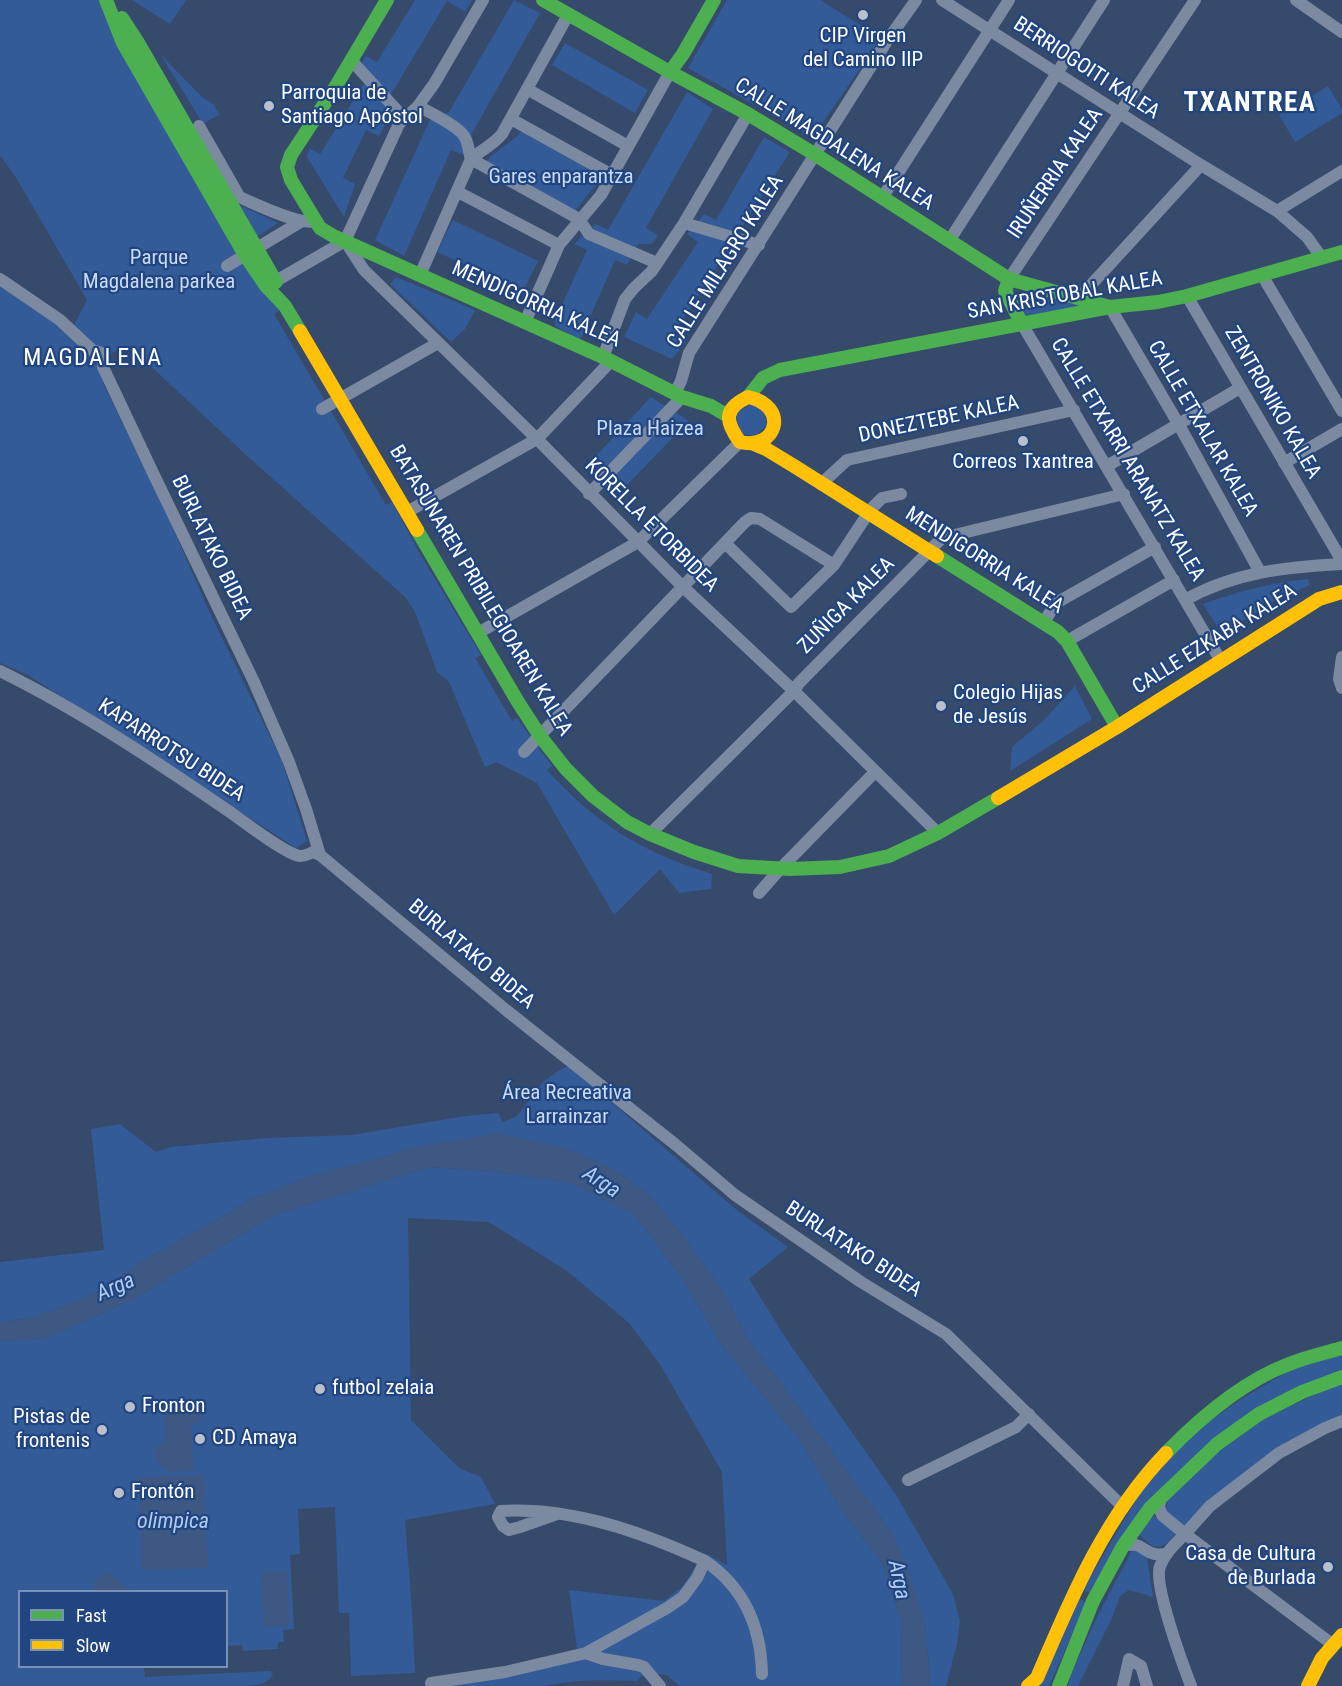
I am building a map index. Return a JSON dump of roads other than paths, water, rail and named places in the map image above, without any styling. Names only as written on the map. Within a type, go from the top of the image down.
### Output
[{"type":"street","name":"BATASUNAREN PRIBILEGIOAREN KALEA","points":[[108,0],[123,43],[196,178],[251,252],[276,281],[285,306]]},
{"type":"street","name":"BATASUNAREN PRIBILEGIOAREN KALEA","points":[[108,0],[137,41],[222,189],[266,286],[285,306],[540,736],[566,769],[593,796],[627,822],[694,852],[738,866],[840,867],[889,856],[938,833],[1117,727]]},
{"type":"street","points":[[309,221],[287,167],[291,154],[387,0]]},
{"type":"street","points":[[276,281],[345,241],[399,124],[418,106],[434,84],[483,0]]},
{"type":"street","name":"CALLE MAGDALENA KALEA","points":[[543,0],[571,9],[670,72],[748,114],[1010,279],[1110,307]]},
{"type":"street","points":[[525,322],[559,245],[601,195],[670,72],[714,0]]},
{"type":"street","name":"CALLE MILAGRO KALEA","points":[[679,395],[689,353],[916,0]]},
{"type":"street","name":"BERRIOGOITI KALEA","points":[[942,0],[1201,165],[1277,210],[1307,237],[1322,258]]},
{"type":"street","points":[[882,198],[1010,0]]},
{"type":"street","points":[[949,241],[1104,0]]},
{"type":"street","name":"IRUÑERRIA KALEA","points":[[1010,279],[1195,0]]},
{"type":"street","points":[[1298,0],[1342,33]]},
{"type":"street","points":[[420,275],[471,159],[493,144],[502,134],[571,9]]},
{"type":"street","points":[[351,60],[404,118]]},
{"type":"street","points":[[527,89],[628,146]]},
{"type":"street","points":[[418,106],[463,133],[471,159],[579,219],[589,234],[657,263]]},
{"type":"street","points":[[407,512],[537,439],[607,359],[625,299],[652,271],[684,223],[748,114]]},
{"type":"street","points":[[511,118],[612,175]]},
{"type":"street","points":[[199,126],[239,196]]},
{"type":"street","points":[[1079,298],[1201,165]]},
{"type":"street","points":[[1277,210],[1342,171]]},
{"type":"street","points":[[196,178],[290,218],[309,221]]},
{"type":"street","points":[[458,192],[559,245]]},
{"type":"street","points":[[227,266],[309,221]]},
{"type":"street","name":"MENDIGORRIA KALEA","points":[[309,221],[325,232],[607,359],[679,395],[711,406],[728,416]]},
{"type":"street","points":[[684,223],[759,245]]},
{"type":"street","name":"KORELLA ETORBIDEA","points":[[345,241],[364,270],[537,439],[682,586],[794,691],[938,833]]},
{"type":"street","name":"SAN KRISTOBAL KALEA","points":[[742,400],[764,378],[780,370],[1110,307],[1158,302],[1322,258],[1341,255]]},
{"type":"street","points":[[1262,275],[1342,411]]},
{"type":"street","name":"BURLATAKO BIDEA","points":[[0,279],[60,320],[92,350],[104,354],[103,367],[254,682],[289,762],[320,855],[735,1195],[861,1282],[946,1334],[1122,1506]]},
{"type":"street","name":"CALLE ETXARRI ARANATZ KALEA","points":[[1010,279],[1005,291],[1022,324],[1221,661]]},
{"type":"street","name":"ZENTRONIKO KALEA","points":[[1187,296],[1342,562]]},
{"type":"street","name":"CALLE ETXALAR KALEA","points":[[1110,307],[1179,425],[1260,572]]},
{"type":"street","points":[[322,409],[438,343]]},
{"type":"street","name":"SAN KRISTOBAL KALEA","points":[[764,400],[768,387],[777,376],[791,369]]},
{"type":"street","points":[[1107,466],[1240,388]]},
{"type":"street","points":[[590,494],[679,395]]},
{"type":"street","points":[[478,633],[638,542],[747,443],[762,441],[773,428],[775,418],[764,400],[757,397],[742,400],[731,408],[728,416],[729,425],[747,443]]},
{"type":"street","name":"MENDIGORRIA KALEA","points":[[711,406],[742,400]]},
{"type":"street","name":"DONEZTEBE KALEA","points":[[821,484],[847,460],[1074,410]]},
{"type":"street","name":"MENDIGORRIA KALEA","points":[[773,428],[780,450],[794,465]]},
{"type":"street","points":[[1284,463],[1342,429]]},
{"type":"street","name":"MENDIGORRIA KALEA","points":[[747,443],[766,449],[794,465],[1058,632],[1067,641],[1117,727]]},
{"type":"street","points":[[725,543],[791,607],[834,565],[869,513],[882,498],[901,494]]},
{"type":"street","name":"ZUÑIGA KALEA","points":[[650,834],[794,691],[799,682],[942,538],[1124,494]]},
{"type":"street","points":[[524,752],[682,586],[752,518],[760,519],[834,565]]},
{"type":"street","points":[[1044,622],[1056,603],[1155,546]]},
{"type":"street","name":"CALLE EZKABA KALEA","points":[[1185,600],[1212,586],[1260,572],[1342,562]]},
{"type":"street","points":[[1067,641],[1174,580]]},
{"type":"street","name":"CALLE EZKABA KALEA","points":[[1117,727],[1319,599],[1341,595]]},
{"type":"street","points":[[1342,657],[1339,679],[1342,688]]},
{"type":"street","name":"KAPARROTSU BIDEA","points":[[0,671],[40,691],[151,758],[293,854],[302,856],[313,852],[320,855]]},
{"type":"street","points":[[759,893],[875,771]]},
{"type":"street","points":[[1028,1686],[1036,1678],[1075,1590],[1122,1506],[1140,1481],[1170,1448],[1198,1422],[1242,1390],[1288,1364],[1342,1348]]},
{"type":"street","points":[[1059,1686],[1093,1600],[1123,1546],[1150,1508],[1217,1444],[1259,1414],[1302,1392],[1342,1377]]},
{"type":"street","points":[[908,1480],[1016,1427],[1029,1414]]},
{"type":"street","points":[[1191,1686],[1166,1615],[1158,1569],[1165,1554],[1210,1506],[1279,1453],[1342,1421]]},
{"type":"street","points":[[1161,1496],[1159,1507],[1161,1515],[1337,1639],[1318,1664],[1308,1686]]},
{"type":"street","points":[[557,1514],[593,1520],[658,1540],[705,1561],[717,1569],[730,1581],[750,1613],[760,1645],[762,1674]]},
{"type":"street","points":[[1123,1546],[1140,1545],[1155,1554],[1165,1554]]},
{"type":"street","points":[[431,1683],[506,1672],[586,1653],[684,1597],[705,1561]]},
{"type":"street","points":[[1153,1611],[1166,1615]]},
{"type":"street","points":[[586,1653],[595,1661],[640,1670],[647,1678],[649,1686]]},
{"type":"street","points":[[586,1653],[603,1659],[644,1667],[660,1686]]},
{"type":"street","points":[[1123,1686],[1129,1659],[1141,1666],[1147,1686]]},
{"type":"water","name":"Arga","points":[[498,1133],[565,1148],[608,1166],[645,1191],[675,1226],[721,1288],[748,1339],[893,1534],[910,1575],[925,1625],[929,1686],[902,1686],[901,1621],[883,1564],[845,1515],[797,1436],[725,1350],[681,1277],[635,1215],[571,1183],[490,1171],[430,1167],[277,1214],[136,1298],[47,1338],[0,1341],[0,1322],[32,1318],[93,1295],[144,1260],[253,1198],[307,1177],[377,1159],[408,1148]]},
{"type":"water","points":[[190,1399],[200,1404],[204,1412],[201,1421],[191,1426],[194,1470],[170,1472],[159,1465],[155,1457],[157,1447],[165,1440],[162,1400]]},
{"type":"water","name":"olimpica","points":[[204,1475],[208,1568],[142,1570],[138,1477]]},
{"type":"water","points":[[287,1571],[289,1626],[264,1627],[261,1572]]},
{"type":"water","points":[[109,1573],[130,1590],[94,1590],[94,1582],[101,1574]]},
{"type":"place","name":"CIP Virgen del Camino IIP","points":[[863,15]]},
{"type":"place","name":"Parroquia de Santiago Apóstol","points":[[269,106]]},
{"type":"place","name":"Correos Txantrea","points":[[1023,441]]},
{"type":"place","name":"Colegio Hijas de Jesús","points":[[941,706]]},
{"type":"place","name":"futbol zelaia","points":[[320,1389]]},
{"type":"place","name":"Fronton","points":[[130,1407]]},
{"type":"place","name":"Pistas de frontenis","points":[[102,1430]]},
{"type":"place","name":"CD Amaya","points":[[200,1439]]},
{"type":"place","name":"Frontón","points":[[119,1493]]},
{"type":"place","name":"Casa de Cultura de Burlada","points":[[1328,1567]]},
{"type":"district","name":"TXANTREA","points":[[1250,104]]},
{"type":"district","name":"MAGDALENA","points":[[93,359]]},
{"type":"park label","name":"Gares enparantza","points":[[561,178]]},
{"type":"park label","name":"Parque Magdalena parkea","points":[[159,271]]},
{"type":"park label","name":"Plaza Haizea","points":[[650,430]]},
{"type":"park label","name":"Área Recreativa Larrainzar","points":[[567,1106]]}]
